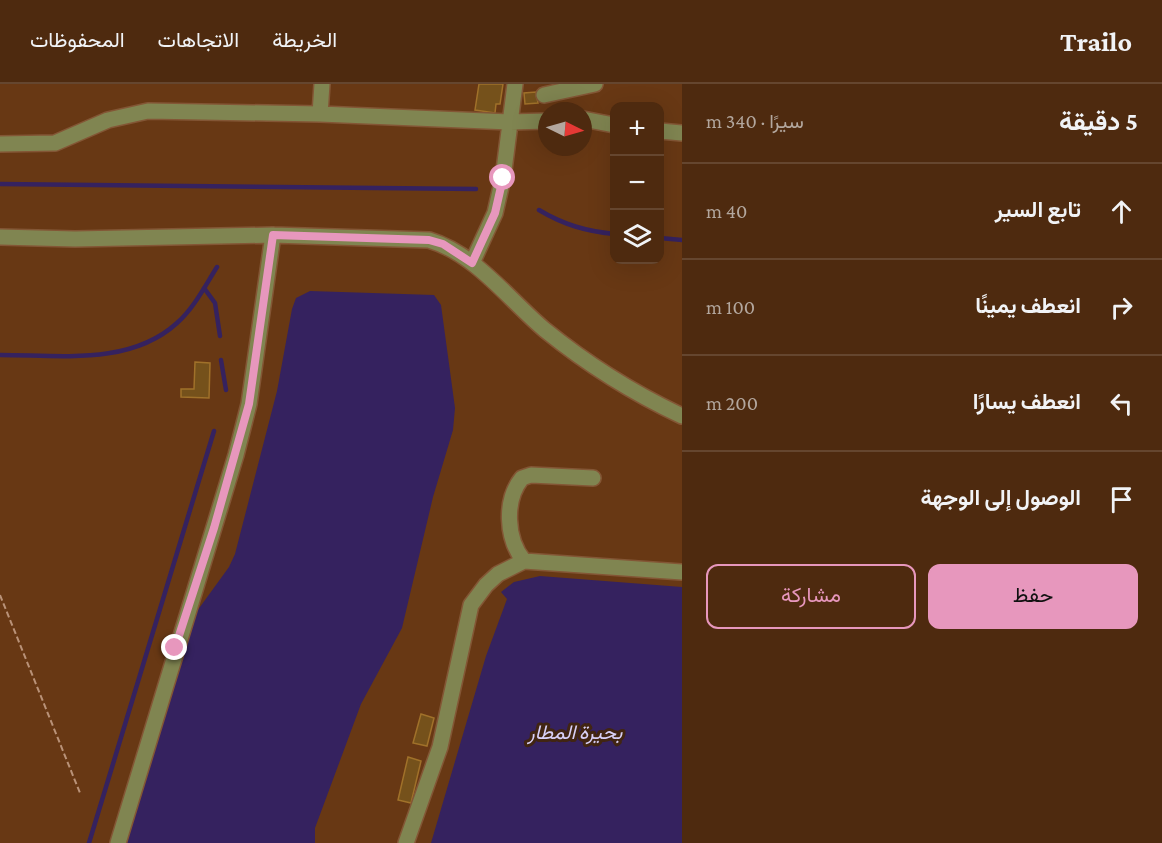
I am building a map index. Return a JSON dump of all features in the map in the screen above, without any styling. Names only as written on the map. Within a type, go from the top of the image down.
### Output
[{"type":"street","points":[[320,114],[322,84]]},
{"type":"street","points":[[472,263],[495,213],[515,84]]},
{"type":"street","points":[[544,95],[595,84]]},
{"type":"street","points":[[0,144],[55,143],[108,120],[148,111],[538,121]]},
{"type":"street","points":[[592,121],[610,124]]},
{"type":"street","points":[[664,131],[682,133]]},
{"type":"street","points":[[118,843],[244,424],[258,350],[273,235]]},
{"type":"street","points":[[0,237],[75,239],[273,235],[423,239],[443,244],[472,263],[545,329],[580,357],[620,383],[682,416]]},
{"type":"street","points":[[524,561],[513,546],[510,529],[513,494],[522,478],[531,475],[593,478]]},
{"type":"street","points":[[406,843],[440,747],[471,605],[486,585],[498,574],[524,561],[682,572]]},
{"type":"path","points":[[0,595],[80,793]]},
{"type":"water","points":[[310,291],[434,295],[441,305],[455,408],[453,430],[433,497],[402,628],[361,704],[315,828],[315,843],[127,843],[192,618],[229,567],[235,554],[277,391],[292,309],[296,298]]},
{"type":"water","name":"بحيرة المطار","points":[[540,576],[682,587],[682,843],[431,843],[486,656],[507,599],[501,592],[514,582]]},
{"type":"building","points":[[479,84],[503,84],[500,104],[496,104],[495,113],[475,110]]},
{"type":"building","points":[[536,92],[538,103],[525,104],[524,93]]},
{"type":"building","points":[[195,362],[210,363],[209,398],[181,397],[181,389],[194,389]]},
{"type":"building","points":[[421,714],[434,718],[427,746],[413,743]]},
{"type":"building","points":[[408,757],[421,761],[411,803],[398,800]]},
{"type":"waterway","points":[[0,184],[476,189]]},
{"type":"waterway","points":[[539,210],[557,220],[575,226],[610,233]]},
{"type":"waterway","points":[[664,238],[682,240]]},
{"type":"waterway","points":[[0,355],[93,355],[138,346],[158,337],[177,323],[189,311],[217,267]]},
{"type":"waterway","points":[[204,288],[215,303],[220,336]]},
{"type":"waterway","points":[[221,360],[226,390]]},
{"type":"waterway","points":[[89,843],[214,431]]},
{"type":"route","points":[[175,648],[214,528],[249,404],[273,235],[429,240],[443,244],[472,263],[495,213],[503,178]]}]
